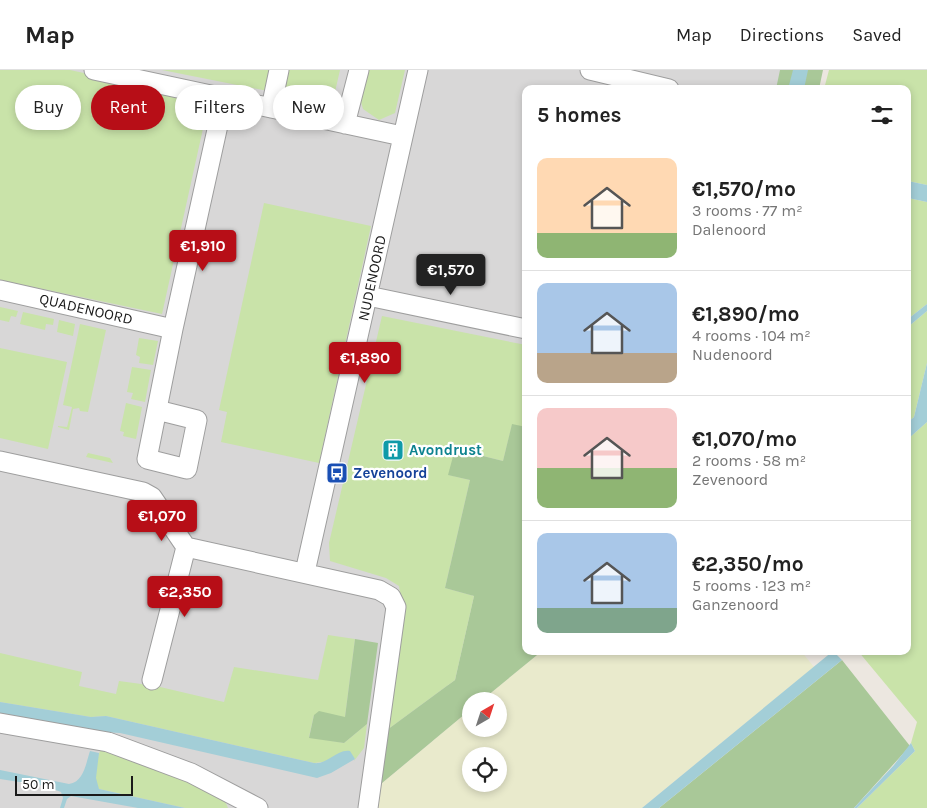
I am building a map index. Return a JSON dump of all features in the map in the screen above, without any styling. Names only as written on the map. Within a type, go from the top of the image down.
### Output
[{"type":"street","points":[[94,70],[175,87]]},
{"type":"street","points":[[271,108],[279,70]]},
{"type":"street","points":[[345,124],[359,70]]},
{"type":"street","name":"NUDENOORD","points":[[305,572],[418,70]]},
{"type":"street","points":[[590,70],[652,85]]},
{"type":"street","points":[[263,106],[402,136]]},
{"type":"street","points":[[157,410],[172,328],[217,130]]},
{"type":"street","name":"QUADENOORD","points":[[0,290],[172,328]]},
{"type":"street","points":[[368,296],[522,329]]},
{"type":"street","points":[[0,461],[143,492],[152,498],[186,547],[379,590],[391,598],[396,607],[368,808]]},
{"type":"street","points":[[152,680],[186,547]]},
{"type":"street","points":[[0,723],[108,742],[191,773],[248,806]]},
{"type":"shaded area","points":[[0,70],[787,70],[784,85],[522,85],[522,436],[515,435],[415,808],[0,808]]},
{"type":"green space","points":[[0,70],[70,70],[139,85],[91,85],[91,130],[165,130],[165,91],[175,93],[175,130],[203,130],[162,314],[0,280]]},
{"type":"green space","points":[[162,70],[340,70],[337,85],[273,85],[273,92],[263,90],[263,85],[238,85]]},
{"type":"green space","points":[[367,70],[405,70],[395,113],[379,120],[363,109],[360,99]]},
{"type":"green space","points":[[780,70],[823,70],[820,85],[777,85]]},
{"type":"green space","points":[[829,70],[927,70],[927,185],[911,182],[911,85],[825,85]]},
{"type":"green space","points":[[911,199],[927,202],[927,304],[911,317]]},
{"type":"green space","points":[[264,203],[371,226],[319,463],[221,442],[227,412],[219,410]]},
{"type":"green space","points":[[0,307],[18,311],[16,317],[11,316],[9,322],[0,320]]},
{"type":"green space","points":[[927,311],[927,363],[914,417],[911,420],[911,324]]},
{"type":"green space","points":[[23,312],[54,319],[53,325],[46,324],[45,330],[20,324]]},
{"type":"green space","points":[[382,316],[522,344],[522,427],[512,425],[503,461],[455,449],[449,475],[470,480],[445,588],[474,596],[455,680],[387,730],[402,604],[399,586],[386,578],[330,561],[329,543]]},
{"type":"green space","points":[[59,320],[75,324],[73,336],[57,332]]},
{"type":"green space","points":[[80,324],[106,330],[88,412],[80,411],[79,408],[73,409],[69,430],[58,426],[67,427],[72,407],[63,405]]},
{"type":"green space","points":[[139,338],[158,341],[153,365],[139,363],[140,357],[136,355]]},
{"type":"green space","points":[[0,348],[67,362],[48,449],[0,438]]},
{"type":"green space","points":[[132,367],[151,370],[145,402],[131,399],[133,393],[127,392]]},
{"type":"green space","points":[[126,403],[142,407],[136,439],[123,436],[124,432],[120,431]]},
{"type":"green space","points":[[927,422],[927,808],[857,808],[915,751],[911,743],[917,722],[861,655],[911,655],[911,436]]},
{"type":"green space","points":[[512,424],[522,426],[522,655],[537,655],[492,692],[462,692],[462,716],[376,788],[387,730],[455,680],[474,596],[445,588],[470,480],[448,475],[455,449],[503,461]]},
{"type":"green space","points":[[88,453],[110,458],[113,463],[86,457]]},
{"type":"green space","points":[[328,635],[355,639],[345,717],[314,715],[309,737],[344,743],[367,724],[364,748],[354,761],[355,758],[314,763],[106,716],[91,717],[0,702],[0,653],[82,672],[79,686],[116,694],[119,681],[156,686],[224,702],[234,667],[318,680]]},
{"type":"green space","points":[[355,639],[378,643],[367,724],[344,743],[309,738],[314,715],[319,711],[345,717]]},
{"type":"green space","points":[[537,655],[804,655],[814,667],[642,808],[375,808],[376,788],[462,716],[462,738],[508,738],[508,692],[492,692]]},
{"type":"green space","points":[[842,660],[910,746],[854,808],[659,808]]},
{"type":"green space","points":[[102,746],[159,764],[224,799],[228,808],[185,808],[99,789],[96,773],[98,756]]},
{"type":"water","points":[[793,70],[808,70],[805,85],[789,85]]},
{"type":"water","points":[[911,182],[927,185],[927,202],[911,199]]},
{"type":"water","points":[[927,304],[927,311],[911,324],[911,317]]},
{"type":"water","points":[[927,363],[927,422],[911,436],[911,420],[914,417]]},
{"type":"water","points":[[828,655],[837,655],[842,660],[659,808],[642,808]]},
{"type":"water","points":[[0,702],[91,717],[106,716],[314,763],[323,762],[346,751],[350,751],[355,759],[331,773],[317,778],[120,733],[103,732],[0,713]]},
{"type":"water","points":[[911,743],[915,751],[857,808],[854,808],[894,765]]},
{"type":"water","points":[[90,751],[99,753],[96,778],[99,789],[185,808],[138,808],[71,796],[67,799],[64,808],[60,808],[63,798],[61,792],[45,786],[0,779],[0,770],[69,784],[78,780],[81,776]]},
{"type":"place","name":"Avondrust","points":[[393,450]]},
{"type":"place","name":"Zevenoord","points":[[337,473]]}]
